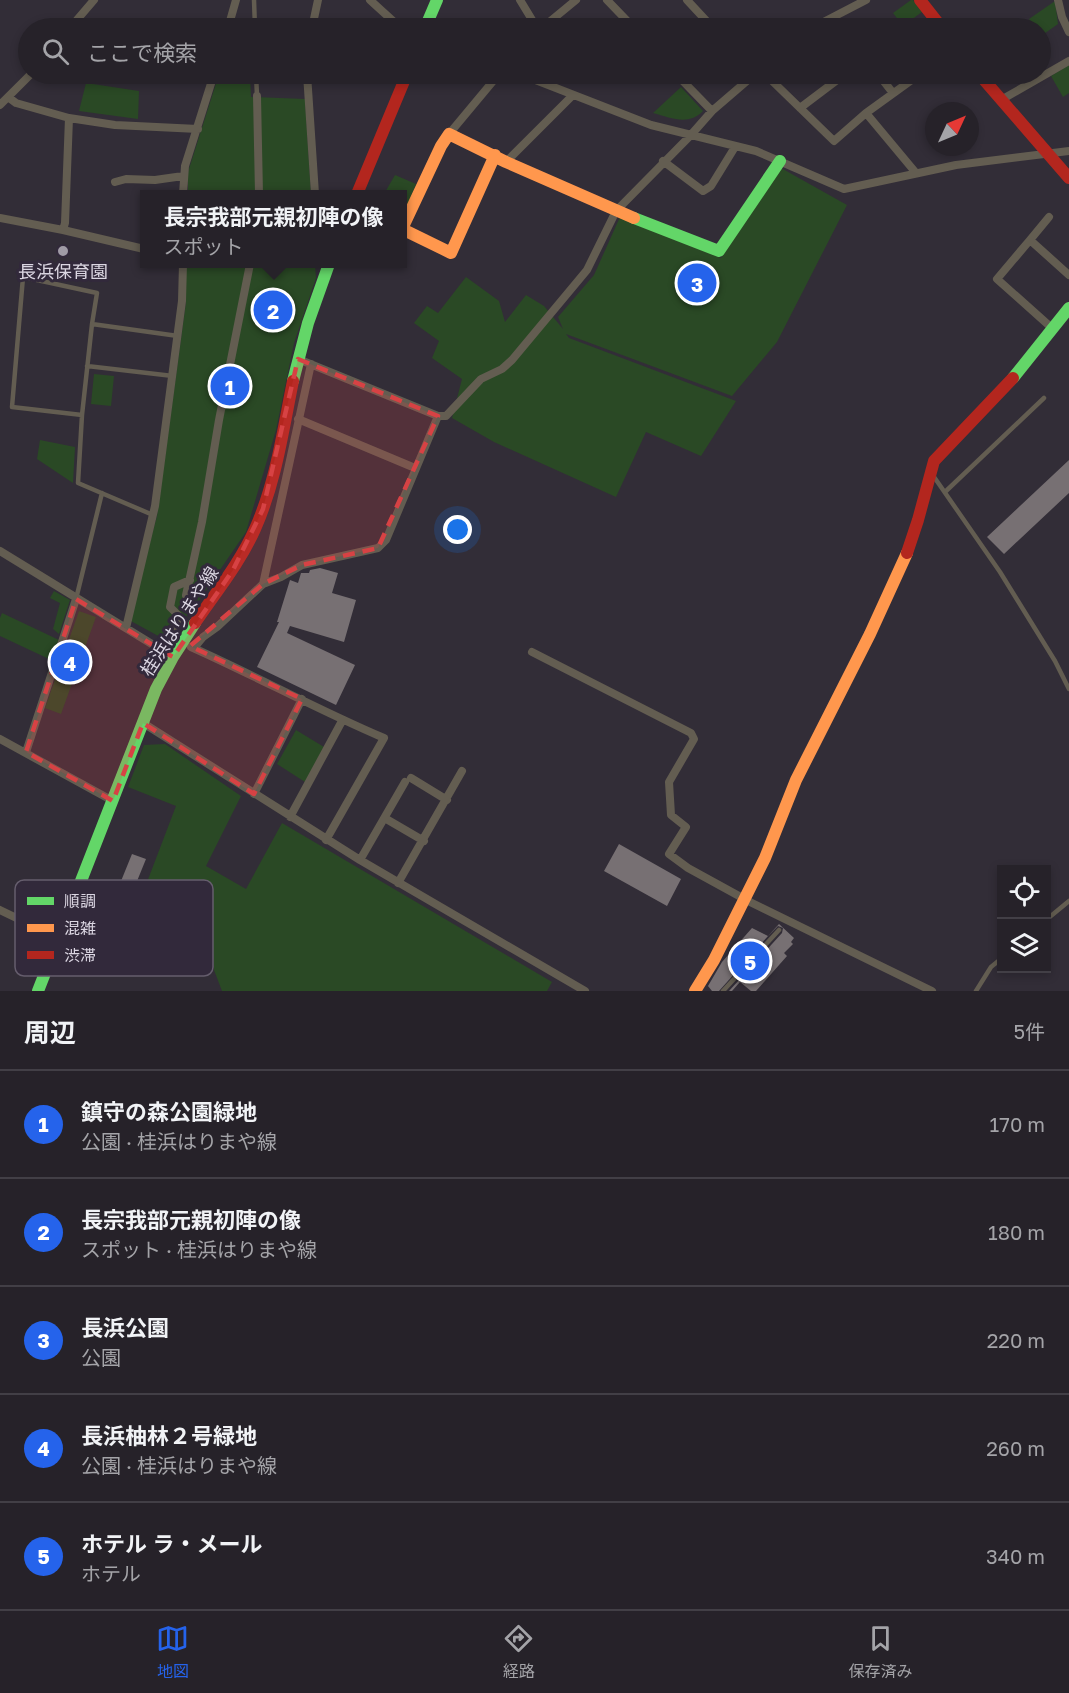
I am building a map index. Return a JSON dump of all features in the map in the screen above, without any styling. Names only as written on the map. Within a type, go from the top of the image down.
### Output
[{"type":"street","points":[[79,18],[94,0]]},
{"type":"street","points":[[231,18],[236,0]]},
{"type":"street","points":[[314,18],[318,0]]},
{"type":"street","points":[[370,0],[390,18]]},
{"type":"street","points":[[429,18],[437,0]]},
{"type":"street","points":[[520,0],[531,18]]},
{"type":"street","points":[[554,18],[576,0]]},
{"type":"street","points":[[607,0],[624,18]]},
{"type":"street","points":[[687,0],[704,18]]},
{"type":"street","points":[[832,18],[866,0]]},
{"type":"street","points":[[920,0],[934,18]]},
{"type":"street","points":[[1059,0],[1062,17],[1069,32]]},
{"type":"street","points":[[1051,71],[1069,61]]},
{"type":"street","points":[[3,102],[21,84]]},
{"type":"street","points":[[183,190],[183,176],[211,84]]},
{"type":"street","points":[[308,84],[315,190]]},
{"type":"street","points":[[359,190],[403,84]]},
{"type":"street","points":[[407,219],[449,134],[491,84]]},
{"type":"street","points":[[545,84],[651,125],[756,151],[844,189],[916,173],[1069,151]]},
{"type":"street","points":[[686,84],[712,111]]},
{"type":"street","points":[[298,358],[438,416],[446,416],[481,379],[502,369],[512,360],[587,270],[616,210],[712,111],[743,84]]},
{"type":"street","points":[[775,84],[834,141],[866,113],[906,84]]},
{"type":"street","points":[[800,108],[832,84]]},
{"type":"street","points":[[886,84],[893,93]]},
{"type":"street","points":[[987,84],[1069,178]]},
{"type":"street","points":[[1001,100],[1029,84]]},
{"type":"street","points":[[407,231],[451,253],[500,159],[573,95]]},
{"type":"street","points":[[257,96],[258,190]]},
{"type":"street","points":[[3,102],[16,103],[69,118],[116,125],[198,129]]},
{"type":"street","points":[[866,113],[916,173]]},
{"type":"street","points":[[63,230],[69,118]]},
{"type":"street","points":[[449,134],[616,210],[719,251],[780,161]]},
{"type":"street","points":[[663,161],[702,191],[711,186],[735,147]]},
{"type":"street","points":[[115,182],[126,179],[155,180],[183,176]]},
{"type":"street","points":[[1049,217],[997,279],[1053,329]]},
{"type":"street","points":[[0,218],[140,248]]},
{"type":"street","points":[[1030,240],[1069,275]]},
{"type":"street","points":[[126,628],[153,515],[178,336],[183,268]]},
{"type":"street","points":[[186,595],[249,268]]},
{"type":"street","name":"桂浜はりまや線","points":[[81,880],[168,654],[182,643],[233,570],[251,538],[263,509],[298,358],[324,268]]},
{"type":"street","points":[[699,990],[769,851],[796,780],[870,634],[904,560],[932,474],[934,461],[1020,370],[1069,308]]},
{"type":"street","points":[[263,584],[311,364]]},
{"type":"street","points":[[194,648],[203,637],[263,584],[281,578],[302,566],[378,548],[386,540],[438,416]]},
{"type":"street","points":[[298,419],[415,468]]},
{"type":"street","points":[[0,552],[168,654],[180,617],[170,607],[174,587],[189,580]]},
{"type":"street","points":[[26,752],[76,599]]},
{"type":"street","points":[[182,643],[303,699],[342,721],[384,738],[326,840]]},
{"type":"street","points":[[532,652],[691,733],[694,740],[669,782],[671,815],[686,827],[669,854],[688,868],[746,899],[932,991]]},
{"type":"street","points":[[254,794],[303,699]]},
{"type":"street","points":[[290,817],[342,721]]},
{"type":"street","points":[[143,723],[398,884],[585,991]]},
{"type":"street","points":[[0,739],[113,801]]},
{"type":"street","points":[[398,884],[462,771]]},
{"type":"street","points":[[360,860],[408,780],[447,800]]},
{"type":"street","points":[[388,820],[424,841]]},
{"type":"street","points":[[0,910],[15,917]]},
{"type":"street","name":"桂浜はりまや線","points":[[38,991],[44,976]]},
{"type":"lane","points":[[254,0],[255,18]]},
{"type":"lane","points":[[256,84],[257,96]]},
{"type":"lane","points":[[82,415],[12,407],[22,277],[97,293],[82,415],[78,483],[153,515]]},
{"type":"lane","points":[[92,324],[178,336]]},
{"type":"lane","points":[[87,366],[173,376]]},
{"type":"lane","points":[[945,492],[1044,398]]},
{"type":"lane","points":[[932,474],[1000,572],[1055,661],[1069,689]]},
{"type":"lane","points":[[76,599],[102,493]]},
{"type":"lane","points":[[1048,919],[1069,901]]},
{"type":"lane","points":[[723,991],[779,930]]},
{"type":"lane","points":[[976,991],[991,967],[997,962]]},
{"type":"highlighted area","points":[[298,359],[438,416],[378,548],[302,565],[263,584],[190,646],[302,699],[254,794],[143,723],[113,801],[26,752],[76,599],[173,657],[233,570],[263,509]]},
{"type":"green space","points":[[911,0],[922,12],[914,18],[897,18],[893,13]]},
{"type":"green space","points":[[1055,1],[1058,24],[1051,29],[1051,18],[1030,18]]},
{"type":"green space","points":[[1069,65],[1069,93],[1063,97],[1051,76]]},
{"type":"green space","points":[[86,84],[139,91],[138,119],[79,111]]},
{"type":"green space","points":[[216,84],[250,84],[251,97],[305,99],[311,190],[188,190],[188,172]]},
{"type":"green space","points":[[681,87],[703,111],[698,116],[680,120],[653,113]]},
{"type":"green space","points":[[781,168],[847,205],[777,342],[732,396],[566,334],[569,338],[736,401],[701,456],[646,432],[616,497],[494,442],[452,418],[462,379],[432,358],[439,341],[414,323],[427,306],[438,313],[466,277],[499,301],[505,322],[526,295],[544,306],[563,329],[558,317],[594,275],[620,217],[721,258]]},
{"type":"green space","points":[[395,175],[416,184],[407,206],[407,190],[386,190]]},
{"type":"green space","points":[[186,268],[315,268],[316,278],[294,343],[276,430],[246,532],[191,612],[162,638],[129,620],[157,516],[186,302]]},
{"type":"green space","points":[[94,374],[114,376],[111,406],[91,404]]},
{"type":"green space","points":[[40,440],[75,447],[73,483],[37,459]]},
{"type":"green space","points":[[54,591],[70,600],[59,634],[53,629],[60,603],[50,598]]},
{"type":"green space","points":[[79,611],[96,617],[61,714],[45,708]]},
{"type":"green space","points":[[2,613],[59,640],[49,659],[0,636]]},
{"type":"green space","points":[[296,730],[324,747],[305,782],[277,764]]},
{"type":"green space","points":[[165,744],[241,796],[206,866],[246,889],[282,823],[552,982],[547,991],[222,991],[214,970],[213,880],[148,880],[176,806],[128,787],[144,745]]},
{"type":"building","points":[[1069,460],[1069,493],[1004,554],[987,537]]},
{"type":"building","points":[[320,568],[338,573],[332,593],[356,600],[344,642],[290,626],[287,633],[355,665],[336,705],[257,667],[279,622],[277,622],[290,580],[298,583],[301,573],[309,573],[310,570]]},
{"type":"building","points":[[619,844],[681,879],[667,906],[604,871]]},
{"type":"building","points":[[132,854],[146,859],[137,880],[121,880]]},
{"type":"building","points":[[779,924],[794,938],[791,942],[793,944],[784,953],[787,956],[756,991],[751,991],[740,982],[732,991],[729,991],[782,933],[783,928],[778,926],[768,936]]},
{"type":"building","points":[[752,928],[768,936],[719,991],[712,991],[708,986],[722,962]]},
{"type":"traffic: fast","points":[[429,18],[437,0]]},
{"type":"traffic: fast","points":[[634,218],[719,251],[780,161]]},
{"type":"traffic: fast","points":[[293,381],[308,323],[328,268]]},
{"type":"traffic: fast","points":[[1013,378],[1069,308]]},
{"type":"traffic: fast","points":[[81,880],[156,689],[195,623]]},
{"type":"traffic: fast","points":[[38,991],[44,976]]},
{"type":"traffic: slow","points":[[407,218],[441,146],[449,134],[494,156]]},
{"type":"traffic: slow","points":[[407,231],[451,253],[494,156]]},
{"type":"traffic: slow","points":[[494,156],[634,218]]},
{"type":"traffic: slow","points":[[695,991],[714,960],[765,858],[796,780],[870,634],[907,553]]},
{"type":"traffic: jam","points":[[920,0],[934,18]]},
{"type":"traffic: jam","points":[[359,190],[403,84]]},
{"type":"traffic: jam","points":[[988,84],[1069,178]]},
{"type":"traffic: jam","points":[[907,553],[934,461],[1013,378]]},
{"type":"traffic: jam","points":[[195,623],[242,554],[255,529],[278,456],[293,381]]},
{"type":"place","name":"長浜保育園","points":[[63,251]]},
{"type":"place","name":"長浜公園","points":[[697,283]]},
{"type":"place","name":"長宗我部元親初陣の像","points":[[273,310]]},
{"type":"place","name":"鎮守の森公園緑地","points":[[230,386]]},
{"type":"place","name":"長浜柚林２号緑地","points":[[70,662]]},
{"type":"place","name":"ホテル ラ・メール","points":[[750,961]]}]
